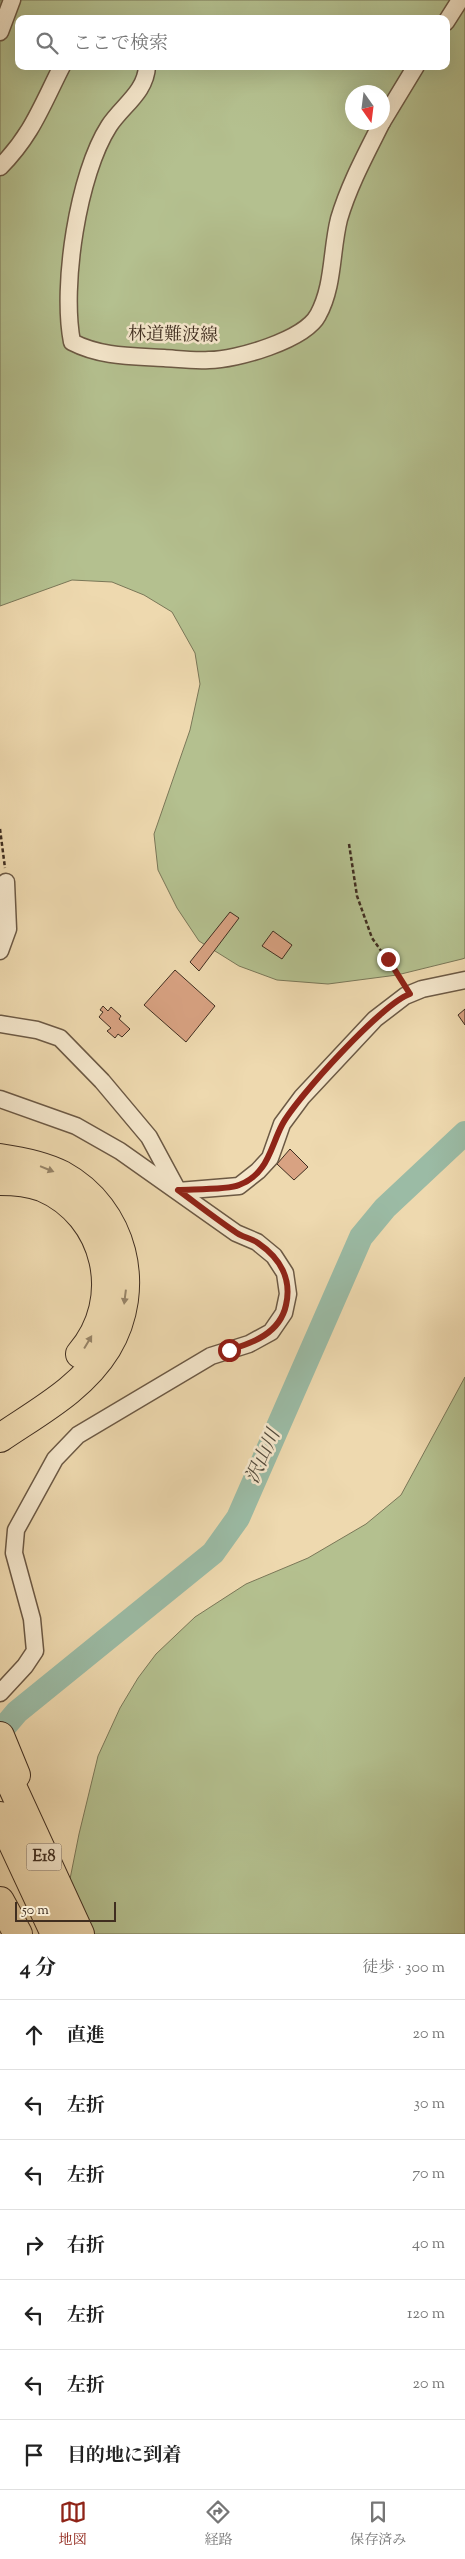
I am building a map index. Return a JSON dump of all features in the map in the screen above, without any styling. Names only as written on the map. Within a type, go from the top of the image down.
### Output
[{"type":"highway","points":[[0,1158],[39,1166],[61,1174],[96,1201],[109,1220],[119,1242],[125,1263],[127,1285],[124,1306],[118,1326],[106,1349],[92,1369],[47,1406],[0,1438]]},
{"type":"highway","points":[[0,1181],[21,1182],[41,1187],[60,1197],[79,1212],[92,1230],[101,1249],[106,1270],[107,1290],[103,1310],[96,1329],[83,1350],[63,1374],[0,1420]]},
{"type":"highway","points":[[0,1736],[8,1771]]},
{"type":"highway","name":"E18","points":[[8,1771],[51,1873],[80,1934]]},
{"type":"highway","name":"E18","points":[[0,1816],[55,1934]]},
{"type":"highway","points":[[0,1901],[18,1934]]},
{"type":"street","points":[[0,32],[12,0]]},
{"type":"street","points":[[450,16],[460,0]]},
{"type":"street","points":[[0,167],[15,152],[36,122],[60,70]]},
{"type":"street","name":"林道難波線","points":[[146,70],[143,85],[109,126],[94,154],[73,233],[67,318],[72,342],[85,349],[109,355],[211,360],[271,347],[300,333],[317,317],[326,296],[339,220],[354,180],[378,130]]},
{"type":"street","name":"林道難波線","points":[[390,109],[414,70]]},
{"type":"street","points":[[0,951],[8,929],[6,882]]},
{"type":"street","points":[[178,1190],[239,1186],[258,1171],[270,1158],[282,1124],[302,1098],[375,1019],[410,994],[422,989],[465,980]]},
{"type":"street","points":[[0,1024],[38,1030],[60,1038],[102,1081],[149,1137],[178,1190]]},
{"type":"street","points":[[0,1099],[76,1126],[120,1151],[178,1190],[236,1233],[257,1242],[274,1256],[285,1273],[288,1294],[284,1313],[271,1332],[249,1344],[203,1361],[78,1435],[55,1459],[16,1530],[14,1554],[32,1619],[35,1651],[25,1666],[0,1692]]},
{"type":"path","points":[[0,830],[6,882]]},
{"type":"path","points":[[349,844],[357,896],[372,938],[410,994]]},
{"type":"green space","points":[[0,0],[465,0],[465,958],[397,975],[328,984],[277,980],[239,966],[199,941],[177,908],[158,870],[154,834],[190,730],[200,684],[195,653],[172,612],[144,595],[112,582],[72,580],[0,606]]},
{"type":"green space","points":[[465,1377],[465,1934],[59,1934],[79,1834],[98,1756],[120,1708],[138,1678],[156,1654],[195,1617],[246,1584],[308,1558],[366,1524],[401,1495]]},
{"type":"building","points":[[230,912],[239,918],[199,971],[190,962]]},
{"type":"building","points":[[273,931],[292,945],[282,959],[262,946]]},
{"type":"building","points":[[175,970],[215,1006],[186,1042],[144,1005]]},
{"type":"building","points":[[103,1006],[108,1011],[111,1007],[121,1016],[119,1019],[130,1029],[122,1037],[118,1034],[115,1038],[107,1031],[111,1028],[99,1017],[103,1012],[100,1010]]},
{"type":"building","points":[[465,1009],[465,1025],[458,1015]]},
{"type":"building","points":[[290,1149],[308,1167],[294,1180],[277,1164]]},
{"type":"waterway","name":"沢山川","points":[[0,1732],[17,1712],[213,1553],[238,1518],[361,1237],[385,1208],[465,1133]]},
{"type":"route","points":[[229,1350],[249,1344],[271,1332],[284,1313],[288,1294],[285,1273],[274,1256],[257,1242],[236,1233],[178,1190],[239,1186],[258,1171],[270,1158],[282,1124],[302,1098],[375,1019],[410,994],[388,959]]}]
